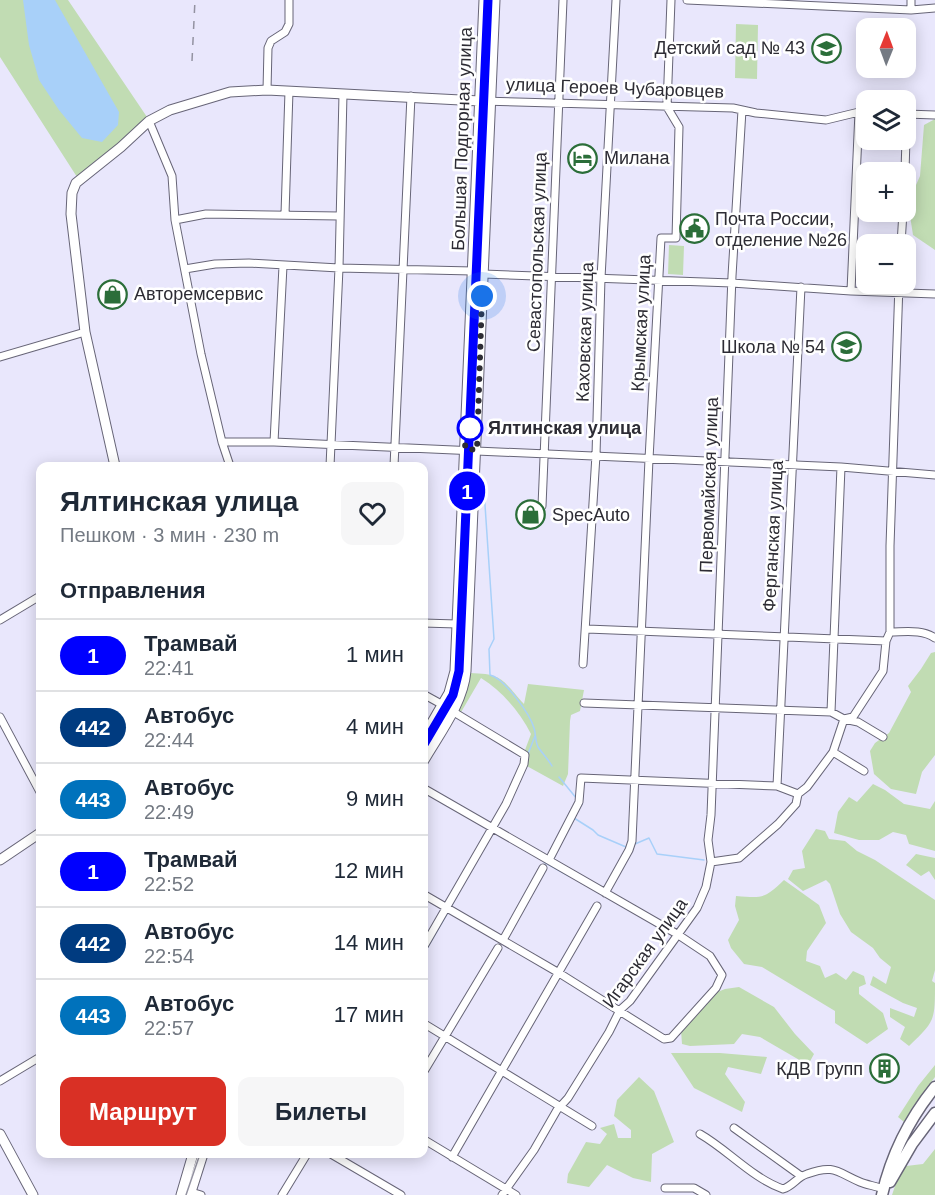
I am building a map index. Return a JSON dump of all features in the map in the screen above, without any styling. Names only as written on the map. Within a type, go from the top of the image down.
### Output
[{"type":"main road","name":"Большая Подгорная улица","points":[[428,753],[465,686],[477,450],[480,101],[484,0]]},
{"type":"main road","name":"Большая Подгорная улица","points":[[428,730],[453,684],[465,449],[491,101],[495,0]]},
{"type":"main road","name":"улица Героев Чубаровцев","points":[[115,462],[85,332],[71,214],[72,193],[76,183],[149,121],[170,110],[230,92],[267,90],[480,101]]},
{"type":"main road","points":[[0,860],[36,836]]},
{"type":"main road","points":[[882,1193],[902,1138],[935,1087]]},
{"type":"main road","points":[[882,1193],[912,1144],[935,1113]]},
{"type":"main road","points":[[0,1134],[33,1195]]},
{"type":"main road","points":[[181,1195],[193,1158]]},
{"type":"main road","points":[[190,1194],[202,1158]]},
{"type":"street","points":[[267,90],[268,48],[271,40],[285,32],[289,24],[289,0]]},
{"type":"street","name":"Севастопольская улица","points":[[542,506],[563,0]]},
{"type":"street","name":"Каховская улица","points":[[583,664],[587,629],[596,455],[601,278],[616,0]]},
{"type":"street","name":"Крымская улица","points":[[605,893],[630,847],[661,238],[676,238],[680,127],[667,106],[671,0]]},
{"type":"street","points":[[687,0],[861,3],[911,10],[935,8]]},
{"type":"street","points":[[911,0],[911,10]]},
{"type":"street","points":[[285,214],[290,91]]},
{"type":"street","points":[[330,462],[339,268],[343,94]]},
{"type":"street","points":[[394,462],[411,96]]},
{"type":"street","name":"улица Героев Чубаровцев","points":[[480,101],[742,110],[826,120],[856,114]]},
{"type":"street","name":"Первомайская улица","points":[[711,862],[708,840],[711,815],[732,283],[742,110]]},
{"type":"street","points":[[916,114],[935,115]]},
{"type":"street","points":[[149,121],[172,176],[175,220],[201,354],[229,462]]},
{"type":"street","points":[[851,291],[860,150]]},
{"type":"street","points":[[175,220],[206,214],[339,216]]},
{"type":"street","points":[[185,269],[215,264],[249,263],[339,268],[404,268],[732,283],[856,291]]},
{"type":"street","points":[[274,442],[283,266]]},
{"type":"street","name":"Ферганская улица","points":[[777,786],[801,287]]},
{"type":"street","points":[[916,293],[935,294]]},
{"type":"street","points":[[844,719],[853,717],[883,671],[886,641],[890,632],[892,472],[899,294]]},
{"type":"street","points":[[0,357],[85,332]]},
{"type":"street","points":[[222,442],[465,449],[726,461],[935,475]]},
{"type":"street","points":[[831,712],[842,467]]},
{"type":"street","points":[[0,620],[36,598]]},
{"type":"street","points":[[428,623],[457,624]]},
{"type":"street","points":[[587,629],[886,641]]},
{"type":"street","points":[[890,632],[918,631],[935,638]]},
{"type":"street","points":[[428,697],[443,705]]},
{"type":"street","points":[[584,703],[831,712],[844,719],[858,722],[884,737]]},
{"type":"street","points":[[428,939],[506,804],[524,764],[525,755],[452,711]]},
{"type":"street","points":[[0,717],[36,784]]},
{"type":"street","points":[[711,862],[738,858],[778,824],[796,804],[798,794],[807,787],[833,752],[844,719]]},
{"type":"street","points":[[833,752],[864,771]]},
{"type":"street","points":[[549,860],[579,802],[580,779],[583,777],[777,786],[798,794]]},
{"type":"street","points":[[428,791],[677,934],[710,956],[723,975],[716,988],[670,1038],[664,1039],[559,973],[428,897]]},
{"type":"street","name":"Игарская улица","points":[[504,1192],[562,1106],[609,1032],[620,1010],[630,1000],[697,908],[706,887],[711,862]]},
{"type":"street","points":[[503,940],[543,868]]},
{"type":"street","points":[[452,1156],[597,906]]},
{"type":"street","points":[[428,1065],[498,948]]},
{"type":"street","points":[[428,1026],[592,1126]]},
{"type":"street","points":[[0,1081],[36,1059]]},
{"type":"street","points":[[734,1128],[801,1176]]},
{"type":"street","points":[[700,1134],[719,1145],[773,1185],[783,1189],[801,1176],[818,1170],[833,1169],[882,1193]]},
{"type":"street","points":[[428,1142],[504,1192],[516,1195]]},
{"type":"street","points":[[282,1195],[305,1158]]},
{"type":"street","points":[[338,1158],[401,1195]]},
{"type":"street","points":[[665,1188],[694,1188],[706,1195]]},
{"type":"street","points":[[190,1194],[201,1195]]},
{"type":"green space","points":[[0,0],[68,0],[147,117],[119,144],[77,177],[0,57]]},
{"type":"green space","points":[[736,24],[758,25],[757,79],[735,78]]},
{"type":"green space","points":[[935,119],[935,250],[916,237],[916,234],[913,234],[911,222],[916,222],[916,185],[920,176],[924,125]]},
{"type":"green space","points":[[669,245],[684,246],[683,275],[668,274]]},
{"type":"green space","points":[[935,652],[935,755],[922,772],[916,794],[891,789],[874,774],[870,751],[875,743],[889,733],[911,692],[908,686],[931,653]]},
{"type":"green space","points":[[470,673],[490,675],[502,680],[524,704],[528,684],[584,690],[580,711],[571,715],[568,774],[563,786],[525,765],[525,750],[531,734],[510,703],[489,683],[481,678],[460,714],[455,710]]},
{"type":"green space","points":[[873,784],[904,804],[930,809],[935,801],[935,851],[909,844],[906,835],[893,832],[879,840],[859,840],[834,833],[838,812],[849,797],[857,802]]},
{"type":"green space","points":[[816,829],[825,831],[829,839],[845,841],[935,900],[935,970],[932,981],[935,983],[934,1013],[929,1025],[909,1046],[900,1039],[905,1027],[890,1017],[890,1008],[914,1017],[917,1008],[870,985],[873,976],[886,984],[891,967],[873,948],[851,932],[840,914],[830,884],[826,880],[803,891],[788,879],[793,870],[805,868],[802,851]]},
{"type":"green space","points":[[916,854],[935,858],[935,880],[929,871],[921,876],[906,865]]},
{"type":"green space","points":[[784,880],[819,905],[826,923],[807,951],[806,961],[820,966],[825,978],[836,973],[846,980],[853,971],[864,976],[866,984],[859,987],[859,994],[883,1013],[888,1029],[867,1044],[835,1023],[835,1011],[762,967],[744,964],[731,948],[728,940],[739,920],[735,906],[736,896],[763,896]]},
{"type":"green space","points":[[739,987],[774,1007],[814,1054],[808,1065],[760,1037],[742,1034],[734,1044],[690,1046],[682,1044],[681,1030],[715,993]]},
{"type":"green space","points":[[671,1053],[720,1053],[767,1057],[761,1074],[728,1067],[725,1074],[745,1102],[742,1112],[694,1088]]},
{"type":"green space","points":[[935,1065],[935,1077],[904,1122],[898,1117]]},
{"type":"green space","points":[[639,1077],[654,1091],[674,1142],[652,1154],[651,1182],[633,1178],[607,1165],[589,1187],[567,1183],[568,1174],[586,1142],[600,1144],[607,1134],[600,1128],[614,1124],[618,1138],[631,1138],[631,1130],[614,1116],[617,1100]]},
{"type":"green space","points":[[935,1149],[935,1195],[892,1195],[906,1166],[923,1164]]},
{"type":"water","points":[[23,0],[55,0],[119,112],[118,125],[102,142],[82,138],[59,110],[39,80],[29,45]]},
{"type":"waterway","points":[[479,483],[484,490],[494,639],[489,649],[490,675],[509,689],[522,706],[532,722],[538,747],[552,766]]},
{"type":"waterway","points":[[528,754],[535,736]]},
{"type":"waterway","points":[[559,777],[577,799]]},
{"type":"waterway","points":[[582,804],[574,818],[598,835],[626,847]]},
{"type":"waterway","points":[[635,844],[649,838],[657,854],[704,860]]},
{"type":"waterway","points":[[544,862],[569,876]]},
{"type":"waterway","points":[[452,905],[460,890]]},
{"type":"waterway","points":[[428,946],[448,912]]},
{"type":"tram line","name":"1","points":[[428,738],[453,695],[459,671],[488,0]]},
{"type":"tram line","points":[[428,746],[453,704],[463,671],[491,0]]},
{"type":"tram line","points":[[186,1195],[199,1158]]},
{"type":"railway","points":[[192,61],[195,0]]},
{"type":"place","name":"Детский сад № 43","points":[[826,48]]},
{"type":"place","name":"Милана","points":[[583,158]]},
{"type":"place","name":"Почта России, отделение №26","points":[[694,229]]},
{"type":"place","name":"Авторемсервис","points":[[113,294]]},
{"type":"place","name":"Школа № 54","points":[[846,347]]},
{"type":"place","name":"Ялтинская улица","points":[[470,428]]},
{"type":"place","name":"SpecAuto","points":[[531,515]]},
{"type":"place","name":"КДВ Групп","points":[[884,1069]]},
{"type":"route","points":[[470,428],[466,428],[465,449],[477,450],[482,296]]}]
